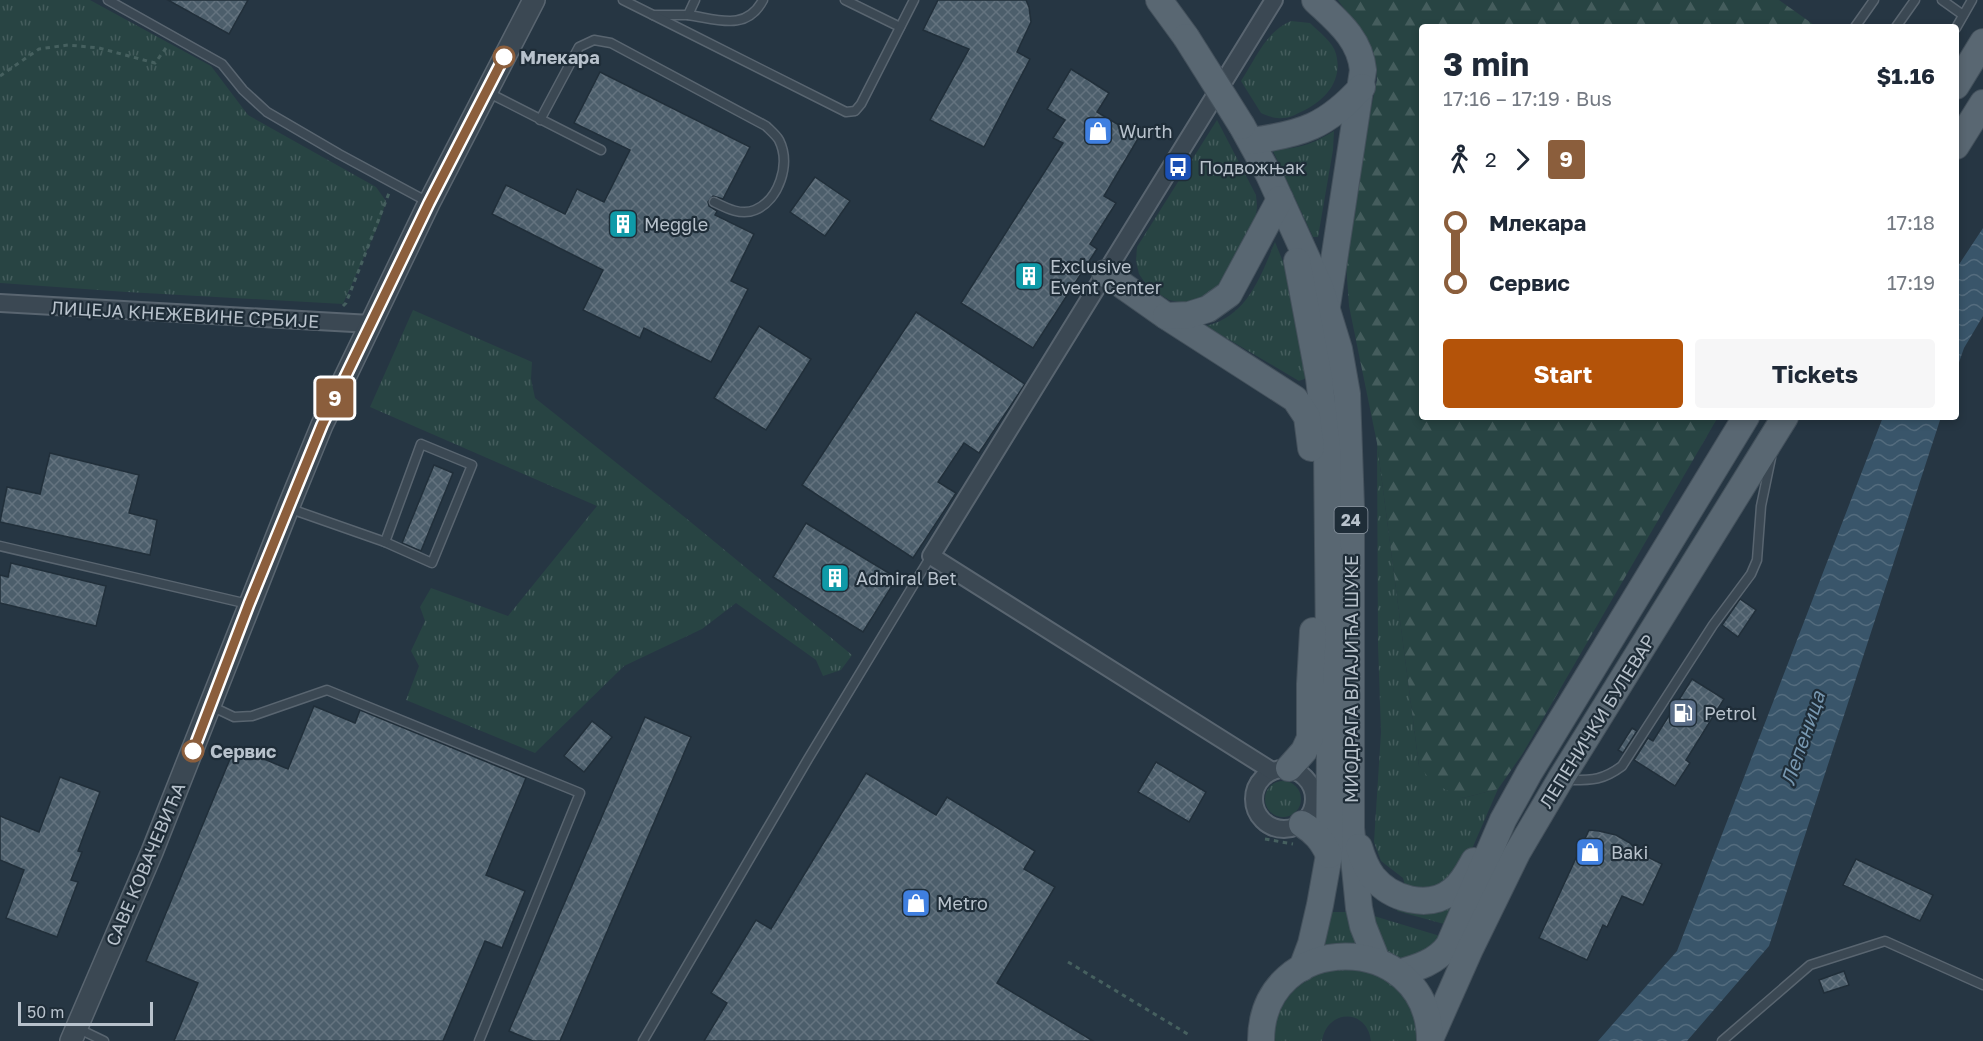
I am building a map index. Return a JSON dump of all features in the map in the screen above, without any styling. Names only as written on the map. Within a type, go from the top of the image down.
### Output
[{"type":"main road","name":"МИОДРАГА ВЛАЈИЋА ШУКЕ","points":[[1159,0],[1186,37],[1246,134],[1280,199],[1327,306],[1339,349],[1347,394],[1349,427],[1351,828],[1363,926],[1387,967]]},
{"type":"main road","points":[[1315,0],[1354,41],[1363,65],[1362,87],[1327,306]]},
{"type":"main road","points":[[1959,81],[1983,42]]},
{"type":"main road","points":[[1246,134],[1290,135],[1318,124],[1339,110],[1362,87]]},
{"type":"main road","points":[[1959,141],[1983,103]]},
{"type":"main road","points":[[1166,316],[1189,315],[1208,309],[1229,294],[1280,199]]},
{"type":"main road","name":"МИОДРАГА ВЛАЈИЋА ШУКЕ","points":[[1290,223],[1316,362],[1326,432],[1328,538],[1329,855],[1311,944],[1302,968]]},
{"type":"main road","points":[[1105,273],[1166,316],[1286,391],[1300,404],[1308,422],[1319,514],[1328,538]]},
{"type":"main road","name":"ЛЕПЕНИЧКИ БУЛЕВАР","points":[[1387,967],[1417,968],[1444,951],[1449,945],[1503,820],[1547,741],[1744,420]]},
{"type":"main road","name":"ЛЕПЕНИЧКИ БУЛЕВАР","points":[[1430,1039],[1470,949],[1517,853],[1781,423]]},
{"type":"main road","points":[[1280,770],[1304,751],[1310,738],[1310,684],[1315,611],[1328,570]]},
{"type":"main road","points":[[1351,828],[1372,875],[1395,894],[1421,900],[1439,898],[1453,891],[1503,820]]},
{"type":"main road","points":[[1298,834],[1314,832],[1329,855]]},
{"type":"main road","name":"24","points":[[1261,1041],[1263,1018],[1270,1001],[1286,979],[1320,960],[1340,956],[1361,957],[1387,967],[1412,987],[1423,1006],[1430,1039]]},
{"type":"street","name":"САВЕ КОВАЧЕВИЋА","points":[[74,1034],[152,852],[322,425],[429,203],[534,0]]},
{"type":"street","points":[[1274,0],[931,556],[1280,770],[1298,772],[1307,778],[1315,797],[1309,816],[1298,834],[1292,828],[1272,827],[1257,813],[1254,804],[1257,784],[1264,776],[1280,770]]},
{"type":"street","name":"ЛИЦЕЈА КНЕЖЕВИНЕ СРБИЈЕ","points":[[0,303],[371,324]]},
{"type":"lane","points":[[108,0],[222,64],[243,90],[267,112],[429,203]]},
{"type":"lane","points":[[623,0],[846,112],[855,111],[861,104],[914,0]]},
{"type":"lane","points":[[688,15],[695,0]]},
{"type":"lane","points":[[652,15],[688,15],[733,22],[748,18],[763,0]]},
{"type":"lane","points":[[845,0],[900,27]]},
{"type":"lane","points":[[1857,24],[1874,0]]},
{"type":"lane","points":[[1898,24],[1915,0]]},
{"type":"lane","points":[[1942,0],[1963,15]]},
{"type":"lane","points":[[1958,24],[1972,0]]},
{"type":"lane","points":[[540,120],[579,47],[594,40],[611,43],[766,126],[779,141],[783,162],[780,183],[770,200],[753,211],[731,211],[714,202]]},
{"type":"lane","points":[[486,92],[601,150]]},
{"type":"lane","points":[[1560,780],[1597,780],[1609,776],[1622,766],[1713,625],[1750,574],[1758,560],[1761,506],[1781,423]]},
{"type":"lane","points":[[288,508],[385,542],[432,563],[472,465],[421,444],[385,542]]},
{"type":"lane","points":[[0,546],[249,604]]},
{"type":"lane","points":[[643,1041],[808,759],[931,556]]},
{"type":"lane","points":[[211,706],[234,717],[252,716],[327,690],[580,793],[479,1041]]},
{"type":"lane","points":[[1722,1041],[1810,965],[1885,941],[1983,985]]},
{"type":"lane","points":[[74,1034],[104,1041]]},
{"type":"path","points":[[0,76],[39,49],[68,45],[99,48],[155,63],[174,37]]},
{"type":"path","points":[[337,308],[346,303],[393,183]]},
{"type":"path","points":[[1265,839],[1298,834]]},
{"type":"path","points":[[1068,962],[1191,1036]]},
{"type":"green space","points":[[0,0],[90,0],[211,66],[248,115],[376,187],[386,201],[380,221],[343,304],[0,283]]},
{"type":"green space","points":[[1338,0],[1779,0],[1813,24],[1419,24],[1419,420],[1716,420],[1523,753],[1498,789],[1463,798],[1434,784],[1419,766],[1377,443],[1349,306],[1346,264],[1352,201],[1377,80],[1369,46]]},
{"type":"green space","points":[[1291,21],[1310,23],[1329,41],[1336,54],[1337,72],[1331,88],[1313,106],[1289,117],[1274,118],[1261,113],[1241,81],[1268,39]]},
{"type":"green space","points":[[1217,120],[1256,195],[1256,216],[1226,282],[1201,300],[1184,303],[1169,300],[1148,287],[1139,274],[1136,261],[1137,247]]},
{"type":"green space","points":[[1334,131],[1333,150],[1318,237],[1313,237],[1272,149],[1304,145]]},
{"type":"green space","points":[[1275,242],[1286,269],[1307,378],[1299,381],[1206,326],[1232,314],[1242,305],[1264,269]]},
{"type":"green space","points":[[413,310],[532,362],[531,379],[535,398],[852,655],[841,670],[823,676],[816,660],[736,603],[702,629],[624,666],[535,753],[406,700],[419,666],[411,651],[425,621],[420,607],[431,588],[508,616],[597,506],[370,407]]},
{"type":"green space","points":[[1377,443],[1419,766],[1463,798],[1498,789],[1465,865],[1438,888],[1406,889],[1403,878],[1381,861],[1374,842],[1381,732],[1378,646]]},
{"type":"green space","points":[[1283,781],[1296,786],[1301,799],[1296,812],[1283,817],[1270,812],[1265,799],[1270,786]]},
{"type":"green space","points":[[1457,899],[1444,924],[1397,911],[1398,905]]},
{"type":"green space","points":[[1330,912],[1349,912],[1356,943],[1320,945]]},
{"type":"green space","points":[[1374,916],[1440,936],[1417,956],[1397,957],[1388,954]]},
{"type":"green space","points":[[1333,968],[1364,969],[1392,983],[1414,1011],[1419,1041],[1371,1041],[1368,1030],[1362,1023],[1355,1018],[1347,1017],[1339,1018],[1331,1023],[1325,1030],[1322,1041],[1274,1041],[1278,1015],[1291,994],[1309,979]]},
{"type":"water","points":[[1983,228],[1983,316],[1964,348],[1959,362],[1959,264]]},
{"type":"water","name":"Лепеница","points":[[1882,420],[1940,420],[1769,946],[1687,1041],[1598,1041],[1677,951]]},
{"type":"building","points":[[168,0],[248,0],[229,34]]},
{"type":"building","points":[[938,0],[1026,0],[1029,7],[1031,22],[1017,52],[1030,59],[984,147],[930,120],[969,49],[923,30]]},
{"type":"building","name":"Exclusive Event Center","points":[[1071,69],[1109,93],[1097,112],[1139,137],[1104,196],[1116,203],[1090,244],[1097,249],[1033,348],[961,303],[1063,143],[1053,138],[1065,120],[1047,109]]},
{"type":"building","name":"Meggle","points":[[600,72],[750,147],[723,199],[713,196],[708,202],[709,206],[717,211],[715,215],[754,234],[731,281],[748,289],[711,362],[644,328],[640,338],[583,310],[603,270],[492,214],[506,185],[565,214],[577,189],[604,202],[630,150],[574,123]]},
{"type":"building","points":[[815,177],[850,201],[825,236],[790,212]]},
{"type":"building","points":[[916,312],[1025,384],[979,453],[964,443],[938,482],[956,493],[913,558],[802,485]]},
{"type":"building","points":[[759,326],[811,359],[766,430],[714,398]]},
{"type":"building","points":[[50,453],[139,475],[129,513],[157,520],[150,555],[0,522],[7,487],[40,494]]},
{"type":"building","points":[[434,465],[453,473],[421,551],[402,543]]},
{"type":"building","name":"Admiral Bet","points":[[806,523],[897,578],[863,632],[773,577]]},
{"type":"building","points":[[11,563],[106,586],[96,626],[0,603],[0,575],[8,577]]},
{"type":"building","points":[[1740,599],[1756,610],[1738,637],[1722,625]]},
{"type":"building","points":[[1692,679],[1724,699],[1686,760],[1690,763],[1675,786],[1634,760],[1648,738],[1653,741]]},
{"type":"building","points":[[314,706],[355,723],[360,710],[526,778],[486,875],[525,891],[502,948],[485,941],[443,1041],[174,1041],[198,983],[146,961],[235,747],[288,769]]},
{"type":"building","points":[[645,717],[691,737],[560,1041],[533,1041],[509,1031]]},
{"type":"building","points":[[592,721],[612,737],[584,772],[564,756]]},
{"type":"building","points":[[1632,728],[1637,731],[1623,753],[1618,750]]},
{"type":"building","points":[[1156,762],[1206,792],[1189,822],[1138,792]]},
{"type":"building","name":"Metro","points":[[866,773],[936,815],[947,797],[1035,851],[1024,869],[1055,887],[997,983],[1093,1041],[704,1041],[727,1003],[711,993],[756,920],[771,929]]},
{"type":"building","points":[[60,777],[100,792],[78,851],[82,852],[71,880],[78,882],[57,937],[6,918],[24,870],[0,860],[0,816],[39,832]]},
{"type":"building","points":[[1589,830],[1616,835],[1630,843],[1639,853],[1662,864],[1643,905],[1622,896],[1607,927],[1603,925],[1587,960],[1539,938]]},
{"type":"building","points":[[1856,859],[1933,895],[1920,921],[1843,885]]},
{"type":"building","points":[[1844,971],[1849,985],[1824,993],[1819,980]]},
{"type":"bus line","name":"9","points":[[193,751],[249,604],[322,425],[429,203],[504,57]]},
{"type":"place","name":"Млекара","points":[[504,57]]},
{"type":"place","name":"Wurth","points":[[1098,131]]},
{"type":"place","name":"Подвожњак","points":[[1178,167]]},
{"type":"place","name":"Meggle","points":[[623,224]]},
{"type":"place","name":"Exclusive Event Center","points":[[1029,276]]},
{"type":"place","name":"Admiral Bet","points":[[835,578]]},
{"type":"place","name":"Petrol","points":[[1683,713]]},
{"type":"place","name":"Сервис","points":[[193,751]]},
{"type":"place","name":"Baki","points":[[1590,852]]},
{"type":"place","name":"Metro","points":[[916,903]]}]
